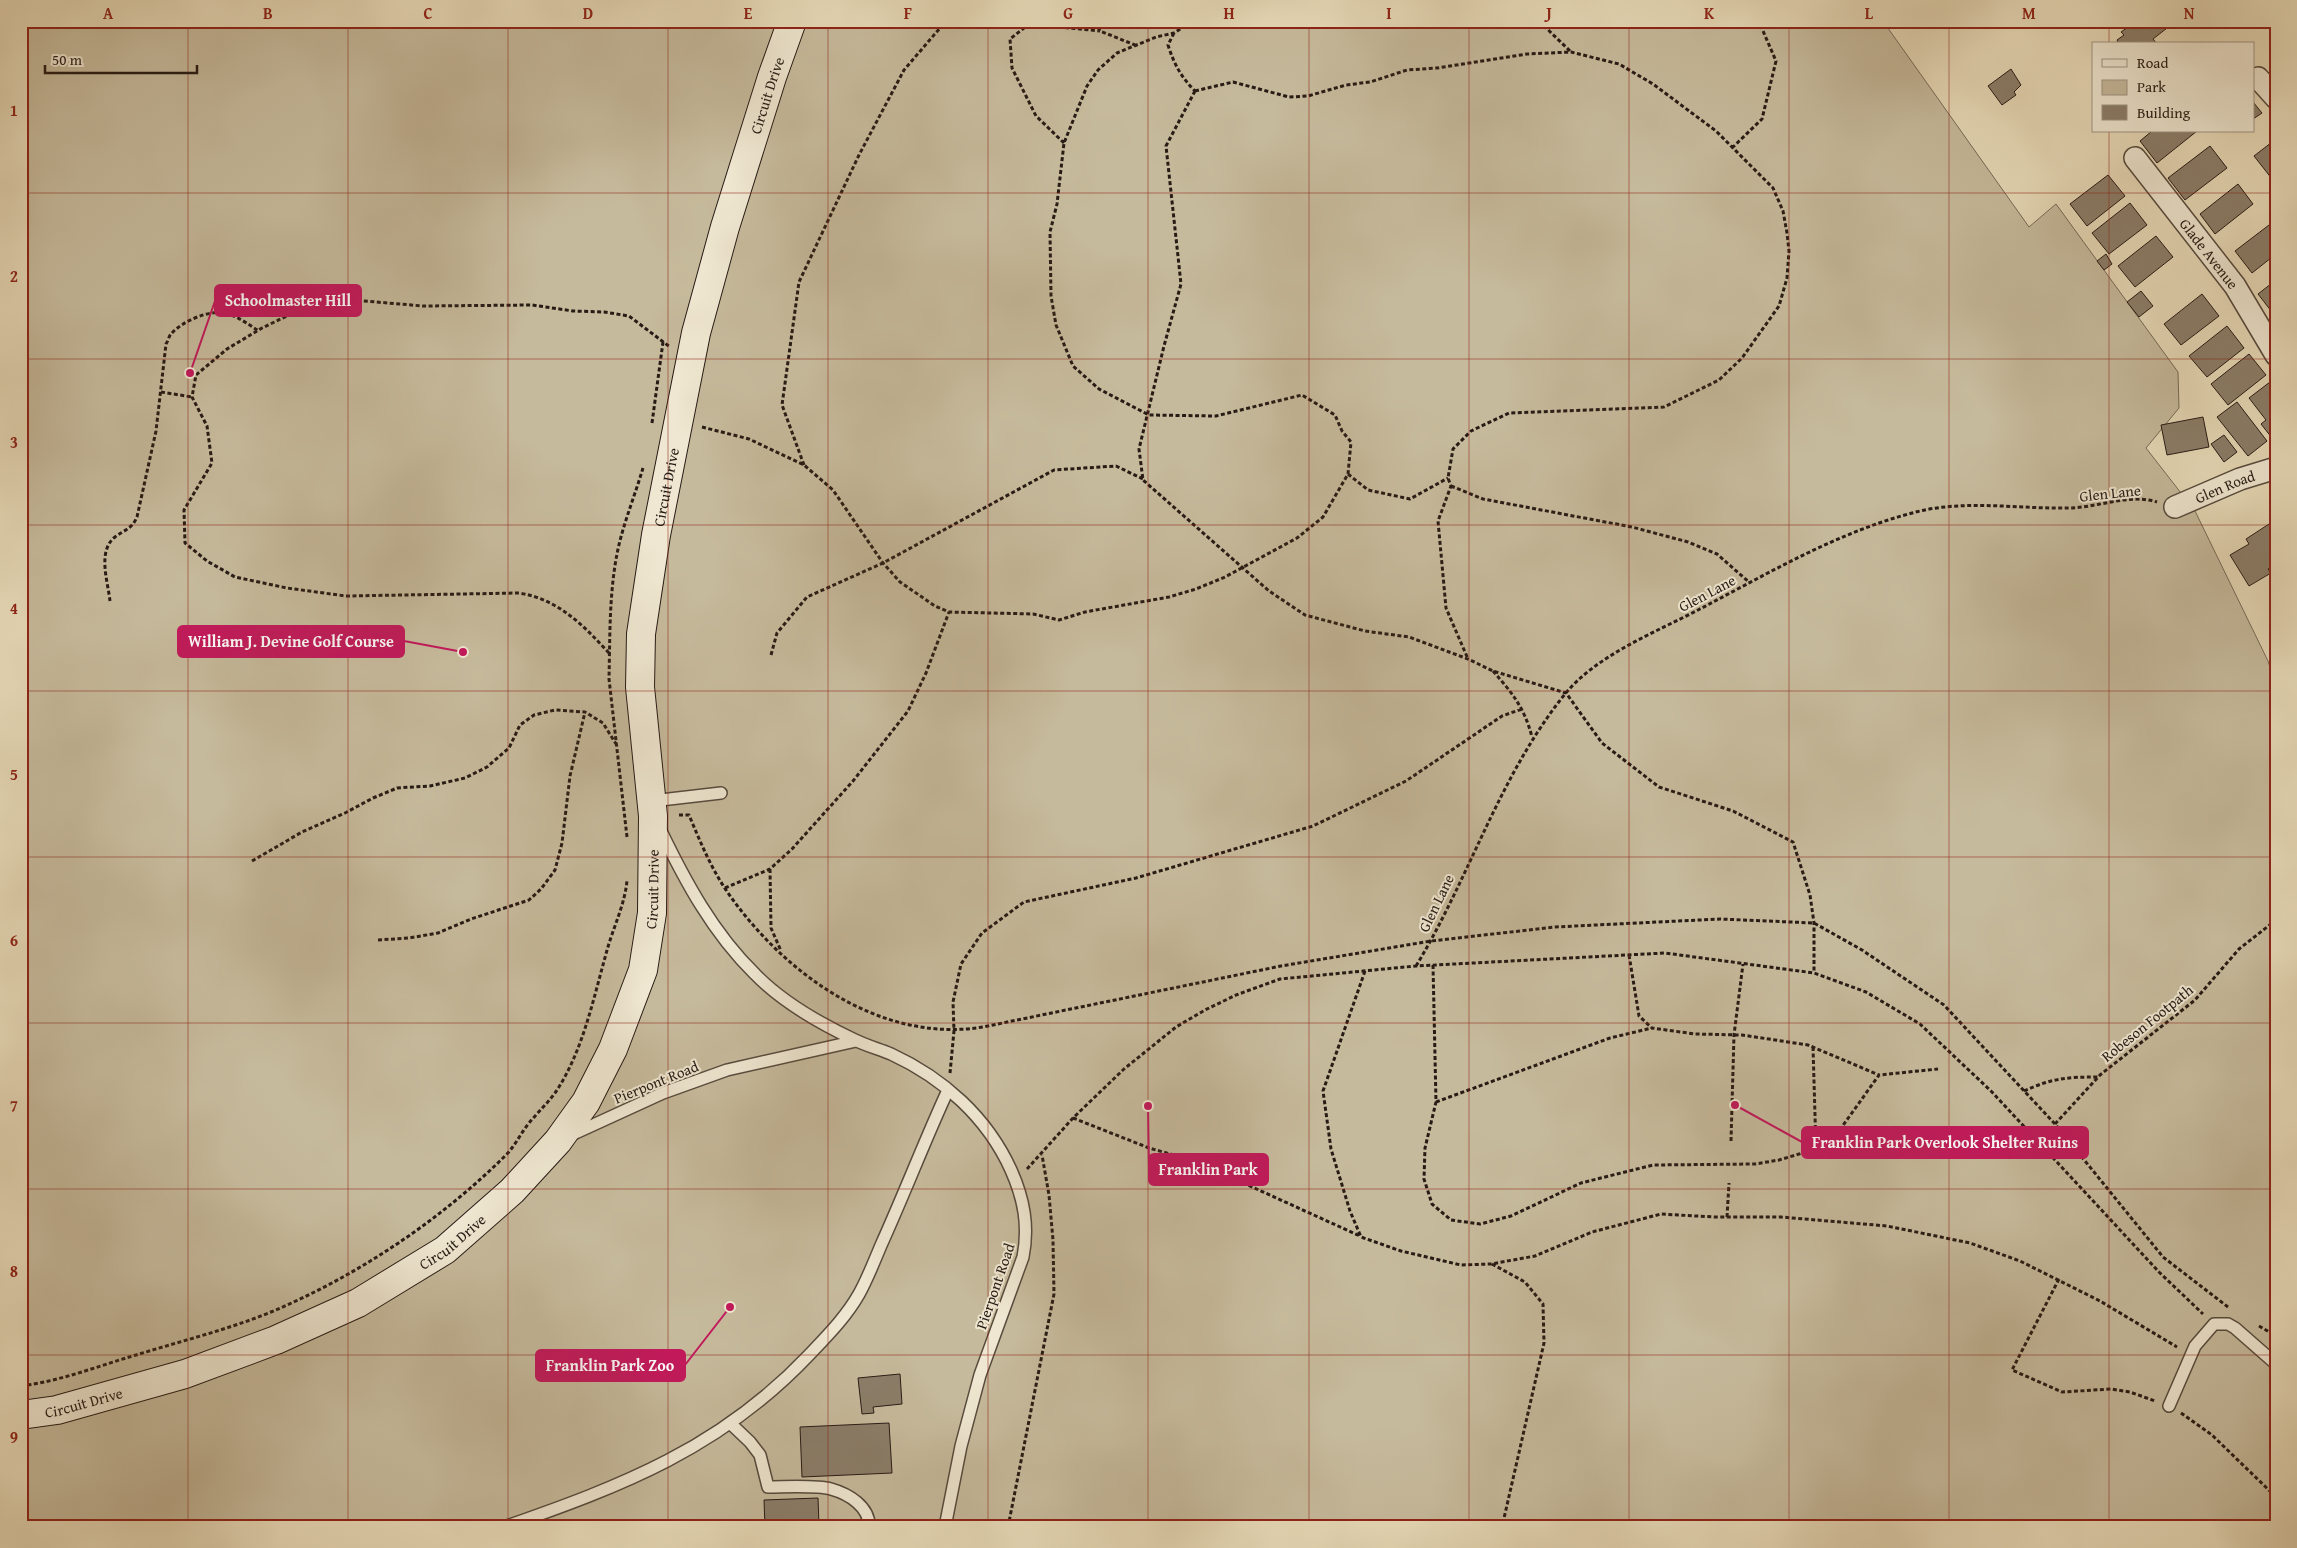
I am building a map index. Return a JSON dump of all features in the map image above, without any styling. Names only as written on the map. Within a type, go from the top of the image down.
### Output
[{"type":"main road","name":"Circuit Drive","points":[[21,1415],[57,1410],[185,1374],[276,1340],[358,1303],[445,1250],[512,1191],[558,1141],[586,1102],[613,1049],[643,970],[652,913],[652,809],[640,687],[641,634],[656,535],[696,333],[725,227],[772,77],[792,21]]},
{"type":"street","points":[[2258,78],[2276,98]]},
{"type":"street","name":"Glade Avenue","points":[[2135,158],[2235,286],[2276,355]]},
{"type":"street","name":"Glen Road","points":[[2175,507],[2240,479],[2276,468]]},
{"type":"lane","points":[[652,809],[721,793]]},
{"type":"lane","name":"Pierpont Road","points":[[652,809],[688,885],[715,927],[755,974],[804,1013],[856,1041],[891,1054],[912,1066],[964,1102],[987,1128],[1014,1176],[1025,1212],[1026,1242],[1023,1257],[980,1375],[966,1423],[945,1527]]},
{"type":"lane","name":"Pierpont Road","points":[[558,1141],[662,1093],[727,1070],[856,1041]]},
{"type":"lane","points":[[504,1527],[603,1491],[657,1468],[697,1446],[730,1423],[793,1373],[834,1329],[859,1294],[948,1090]]},
{"type":"lane","points":[[2169,1406],[2190,1355],[2201,1337],[2214,1324],[2228,1324],[2235,1328],[2276,1364]]},
{"type":"lane","points":[[730,1423],[750,1442],[760,1455],[768,1487],[830,1489],[863,1506],[870,1517],[869,1527]]},
{"type":"path","points":[[804,465],[782,405],[799,282],[859,155],[904,70],[946,21]]},
{"type":"path","points":[[1096,21],[1100,31]]},
{"type":"path","points":[[679,422],[719,430],[749,439],[804,465],[833,490],[884,564],[900,582],[917,595],[948,612],[1034,614],[1059,620],[1085,612],[1178,594],[1225,577],[1297,538],[1323,517],[1348,474],[1351,442],[1342,431],[1335,414],[1302,395],[1216,416],[1148,415],[1099,389],[1073,366],[1056,325],[1051,296],[1050,232],[1057,204],[1064,143],[1087,86],[1098,70],[1116,54],[1174,32],[1193,21]]},
{"type":"path","points":[[1539,21],[1571,52]]},
{"type":"path","points":[[1732,148],[1762,119],[1776,61],[1760,24],[1756,21]]},
{"type":"path","points":[[1064,143],[1036,116],[1012,68],[1010,39],[1029,24],[1100,31],[1136,45]]},
{"type":"path","points":[[1174,32],[1168,45],[1172,58],[1182,78],[1195,90]]},
{"type":"path","points":[[1195,90],[1232,82],[1289,97],[1308,96],[1346,85],[1370,82],[1408,70],[1437,68],[1527,54],[1571,52],[1619,64],[1634,73],[1716,131],[1773,188],[1783,211],[1790,251],[1787,278],[1779,306],[1742,358],[1719,380],[1664,407],[1509,413],[1471,431],[1452,449],[1448,478],[1451,486],[1438,520],[1446,608],[1468,659]]},
{"type":"path","points":[[1143,480],[1139,449],[1181,284],[1166,146],[1195,90]]},
{"type":"path","points":[[610,654],[566,612],[535,595],[519,593],[346,596],[287,588],[235,577],[207,562],[185,543],[184,510],[212,464],[207,426],[192,397],[196,375],[227,349],[291,314],[341,299],[423,306],[532,304],[629,316],[662,342],[651,431]]},
{"type":"path","points":[[110,601],[104,557],[109,544],[133,526],[137,517],[156,431],[166,344],[171,334],[190,321],[209,314],[228,314],[259,331]]},
{"type":"path","points":[[161,392],[192,397]]},
{"type":"path","points":[[627,841],[609,679],[613,592],[618,549],[646,459]]},
{"type":"path","points":[[771,655],[777,633],[807,597],[884,564],[1054,470],[1116,466],[1143,480],[1269,591],[1305,615],[1364,631],[1409,637],[1468,659],[1493,671],[1566,693],[1602,743],[1659,787],[1733,811],[1793,842],[1810,895],[1814,923],[1814,973]]},
{"type":"path","points":[[1348,474],[1368,490],[1410,499],[1448,478]]},
{"type":"path","points":[[1451,486],[1483,499],[1632,527],[1688,542],[1717,554],[1750,583]]},
{"type":"path","name":"Glen Lane","points":[[1416,966],[1431,941],[1505,785],[1532,738],[1566,693],[1597,664],[1803,555],[1870,526],[1922,510],[1962,506],[2070,508],[2143,498],[2175,507]]},
{"type":"path","points":[[725,888],[770,869],[792,848],[827,810],[908,711],[926,673],[948,612]]},
{"type":"path","points":[[1493,671],[1516,697],[1532,738]]},
{"type":"path","points":[[948,1090],[954,1031],[953,1002],[961,964],[982,933],[1024,902],[1136,878],[1313,826],[1406,781],[1502,716],[1522,709]]},
{"type":"path","points":[[252,861],[302,832],[397,788],[430,786],[466,778],[480,771],[509,748],[520,725],[534,715],[555,710],[585,712],[603,723],[617,747]]},
{"type":"path","points":[[378,940],[409,938],[438,933],[471,919],[529,900],[541,889],[555,870],[562,843],[570,776],[585,712]]},
{"type":"path","points":[[683,815],[689,815],[706,855],[725,888],[742,912],[782,953],[823,987],[860,1009],[900,1022],[954,1031],[983,1027],[1281,966],[1431,941],[1555,927],[1700,920],[1814,923],[1862,950],[1944,1006],[2055,1124],[2163,1257],[2230,1309]]},
{"type":"path","points":[[770,869],[771,928],[782,953]]},
{"type":"path","points":[[21,1386],[90,1370],[226,1328],[278,1309],[372,1260],[444,1209],[514,1146],[527,1125],[556,1092],[565,1076],[582,1038],[623,900],[627,875]]},
{"type":"path","name":"Robeson Footpath","points":[[2055,1124],[2099,1077],[2196,1000],[2239,949],[2276,920]]},
{"type":"path","points":[[1014,1176],[1024,1172],[1042,1155],[1073,1118],[1124,1069],[1176,1027],[1236,995],[1280,979],[1416,966],[1665,953],[1814,973],[1866,992],[1920,1024],[1992,1092],[2160,1272],[2214,1324]]},
{"type":"path","points":[[1629,955],[1639,1016],[1652,1028]]},
{"type":"path","points":[[1731,1141],[1734,1035],[1743,964]]},
{"type":"path","points":[[1433,965],[1436,1102],[1425,1148],[1424,1179],[1432,1204],[1451,1220],[1480,1224],[1511,1216],[1581,1183],[1653,1165],[1755,1164],[1779,1160],[1829,1145],[1879,1075]]},
{"type":"path","points":[[1361,1237],[1350,1211],[1331,1149],[1324,1091],[1365,971]]},
{"type":"path","points":[[1436,1102],[1610,1038],[1652,1028],[1695,1034],[1734,1035],[1813,1047],[1879,1075],[1938,1069]]},
{"type":"path","points":[[1813,1047],[1816,1149]]},
{"type":"path","points":[[2024,1091],[2040,1084],[2066,1077],[2099,1077]]},
{"type":"path","points":[[1073,1118],[1149,1148],[1195,1161],[1361,1237],[1401,1251],[1461,1265],[1491,1264],[1535,1256],[1592,1232],[1661,1214],[1781,1217],[1888,1226],[1970,1243],[2020,1260],[2059,1279],[2190,1355]]},
{"type":"path","points":[[1008,1527],[1054,1294],[1053,1240],[1049,1195],[1042,1155]]},
{"type":"path","points":[[1727,1217],[1729,1184]]},
{"type":"path","points":[[1491,1264],[1525,1282],[1544,1304],[1544,1343],[1502,1527]]},
{"type":"path","points":[[2059,1279],[2012,1370],[2062,1392],[2111,1389],[2130,1392],[2169,1406],[2189,1417],[2212,1435],[2276,1497]]},
{"type":"path","points":[[2253,1322],[2276,1336]]},
{"type":"green space","points":[[21,21],[1887,21],[1885,24],[2029,227],[2056,204],[2178,372],[2179,408],[2146,448],[2195,511],[2268,661],[2276,686],[2276,1527],[21,1527]]},
{"type":"building","points":[[2140,21],[2176,21],[2153,39],[2155,42],[2118,42],[2117,40],[2124,35],[2121,32],[2131,25],[2134,29],[2141,23]]},
{"type":"building","points":[[2011,69],[2021,85],[2014,92],[2016,95],[2002,105],[1988,86]]},
{"type":"building","points":[[2254,103],[2262,113],[2254,118]]},
{"type":"building","points":[[2151,132],[2196,132],[2157,163],[2140,141]]},
{"type":"building","points":[[2276,139],[2276,184],[2254,156]]},
{"type":"building","points":[[2210,146],[2227,168],[2185,200],[2168,178]]},
{"type":"building","points":[[2108,175],[2125,196],[2087,226],[2070,204]]},
{"type":"building","points":[[2238,184],[2253,204],[2215,234],[2200,214]]},
{"type":"building","points":[[2130,203],[2147,225],[2109,254],[2092,233]]},
{"type":"building","points":[[2269,225],[2276,233],[2276,254],[2252,273],[2235,251]]},
{"type":"building","points":[[2156,236],[2173,257],[2135,287],[2118,266]]},
{"type":"building","points":[[2106,254],[2112,264],[2104,270],[2097,261]]},
{"type":"building","points":[[2276,280],[2276,315],[2275,316],[2258,294]]},
{"type":"building","points":[[2141,291],[2153,306],[2139,317],[2127,302]]},
{"type":"building","points":[[2202,294],[2219,316],[2181,345],[2164,324]]},
{"type":"building","points":[[2227,326],[2244,348],[2207,377],[2189,356]]},
{"type":"building","points":[[2249,354],[2266,375],[2228,405],[2211,384]]},
{"type":"building","points":[[2270,382],[2276,389],[2276,443],[2261,424],[2266,420],[2249,398]]},
{"type":"building","points":[[2237,402],[2267,441],[2248,456],[2217,417]]},
{"type":"building","points":[[2203,417],[2209,447],[2167,455],[2161,425]]},
{"type":"building","points":[[2224,435],[2237,452],[2224,462],[2211,444]]},
{"type":"building","points":[[2269,524],[2272,530],[2276,528],[2276,564],[2268,569],[2271,573],[2249,586],[2230,555],[2249,544],[2246,539]]},
{"type":"building","points":[[900,1374],[902,1404],[873,1407],[874,1413],[862,1414],[858,1378]]},
{"type":"building","points":[[889,1423],[892,1473],[802,1477],[800,1427]]},
{"type":"building","points":[[818,1498],[819,1525],[845,1524],[845,1527],[765,1527],[764,1500]]},
{"type":"place","name":"Schoolmaster Hill","points":[[190,373]]},
{"type":"place","name":"William J. Devine Golf Course","points":[[463,652]]},
{"type":"place","name":"Franklin Park Overlook Shelter Ruins","points":[[1735,1105]]},
{"type":"place","name":"Franklin Park","points":[[1148,1106]]},
{"type":"place","name":"Franklin Park Zoo","points":[[730,1307]]}]
